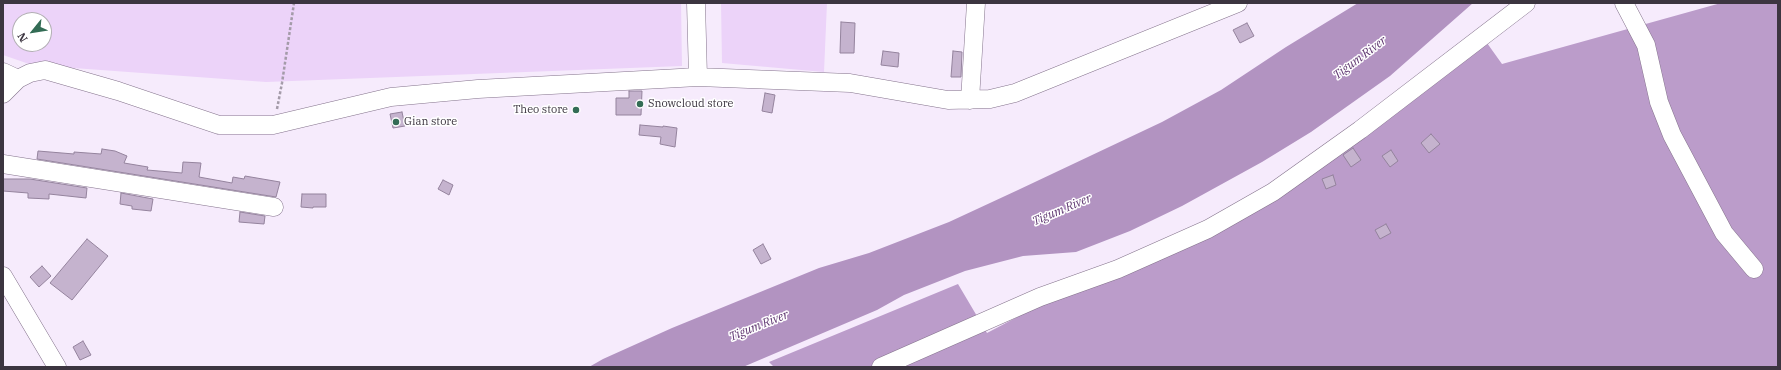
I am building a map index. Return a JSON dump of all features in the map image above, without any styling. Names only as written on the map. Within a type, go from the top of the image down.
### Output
[{"type":"street","points":[[696,3],[698,77]]},
{"type":"street","points":[[970,100],[976,3]]},
{"type":"street","points":[[3,94],[10,76],[44,70],[118,91],[218,125],[273,125],[392,97],[478,89],[698,77],[850,83],[948,100],[990,99],[1015,93],[1238,3]]},
{"type":"street","points":[[881,367],[1040,298],[1118,269],[1208,229],[1273,192],[1360,130],[1526,3]]},
{"type":"street","points":[[1624,3],[1646,44],[1659,102],[1672,135],[1724,233],[1754,269]]},
{"type":"street","points":[[3,164],[274,208]]},
{"type":"street","points":[[3,276],[57,367]]},
{"type":"path","points":[[273,125],[282,84],[294,3]]},
{"type":"shaded area","points":[[3,3],[681,3],[682,66],[266,82],[32,65],[3,55]]},
{"type":"shaded area","points":[[721,3],[827,3],[824,72],[722,63]]},
{"type":"shaded area","points":[[1721,3],[1778,3],[1778,367],[774,367],[769,362],[958,284],[987,333],[1042,304],[1210,235],[1487,43],[1502,64]]},
{"type":"water","name":"Tigum River","points":[[1358,3],[1473,3],[1390,76],[1311,132],[1262,162],[1182,206],[1130,231],[1076,252],[1023,256],[965,271],[904,295],[877,310],[743,367],[589,367],[603,359],[672,328],[819,268],[869,253],[949,222],[1162,122],[1221,90],[1286,47]]},
{"type":"building","points":[[841,22],[855,23],[854,53],[840,53]]},
{"type":"building","points":[[1247,23],[1254,36],[1240,43],[1233,30]]},
{"type":"building","points":[[883,51],[899,53],[898,67],[881,65]]},
{"type":"building","points":[[953,51],[962,52],[961,77],[951,77]]},
{"type":"building","points":[[629,91],[642,91],[641,115],[616,115],[616,98],[629,98]]},
{"type":"building","points":[[765,93],[775,95],[772,113],[762,111]]},
{"type":"building","points":[[402,112],[405,126],[393,128],[390,114]]},
{"type":"building","points":[[640,125],[677,128],[675,147],[660,144],[661,137],[639,135]]},
{"type":"building","points":[[1431,134],[1440,144],[1429,153],[1421,143]]},
{"type":"building","points":[[1353,148],[1361,160],[1351,167],[1343,155]]},
{"type":"building","points":[[102,149],[115,151],[127,156],[124,163],[148,167],[147,170],[182,173],[183,162],[201,163],[199,177],[232,183],[233,177],[244,179],[245,176],[280,182],[276,197],[37,159],[38,151],[74,154],[74,152],[101,154]]},
{"type":"building","points":[[1391,150],[1398,161],[1390,167],[1382,156]]},
{"type":"building","points":[[1333,175],[1336,185],[1326,189],[1322,179]]},
{"type":"building","points":[[3,179],[30,179],[87,188],[86,198],[49,194],[49,199],[28,198],[28,193],[3,191]]},
{"type":"building","points":[[443,180],[453,185],[449,195],[438,189]]},
{"type":"building","points":[[121,193],[153,199],[151,211],[132,209],[132,206],[120,204]]},
{"type":"building","points":[[302,194],[326,194],[326,207],[301,207]]},
{"type":"building","points":[[240,212],[265,216],[264,224],[239,222]]},
{"type":"building","points":[[1386,224],[1391,233],[1380,239],[1375,230]]},
{"type":"building","points":[[87,239],[108,256],[72,300],[50,283]]},
{"type":"building","points":[[763,244],[771,259],[761,264],[753,250]]},
{"type":"building","points":[[42,266],[51,276],[39,287],[30,277]]},
{"type":"building","points":[[83,341],[91,355],[80,360],[73,347]]},
{"type":"place","name":"Snowcloud store","points":[[640,104]]},
{"type":"place","name":"Theo store","points":[[576,110]]},
{"type":"place","name":"Gian store","points":[[396,122]]}]
